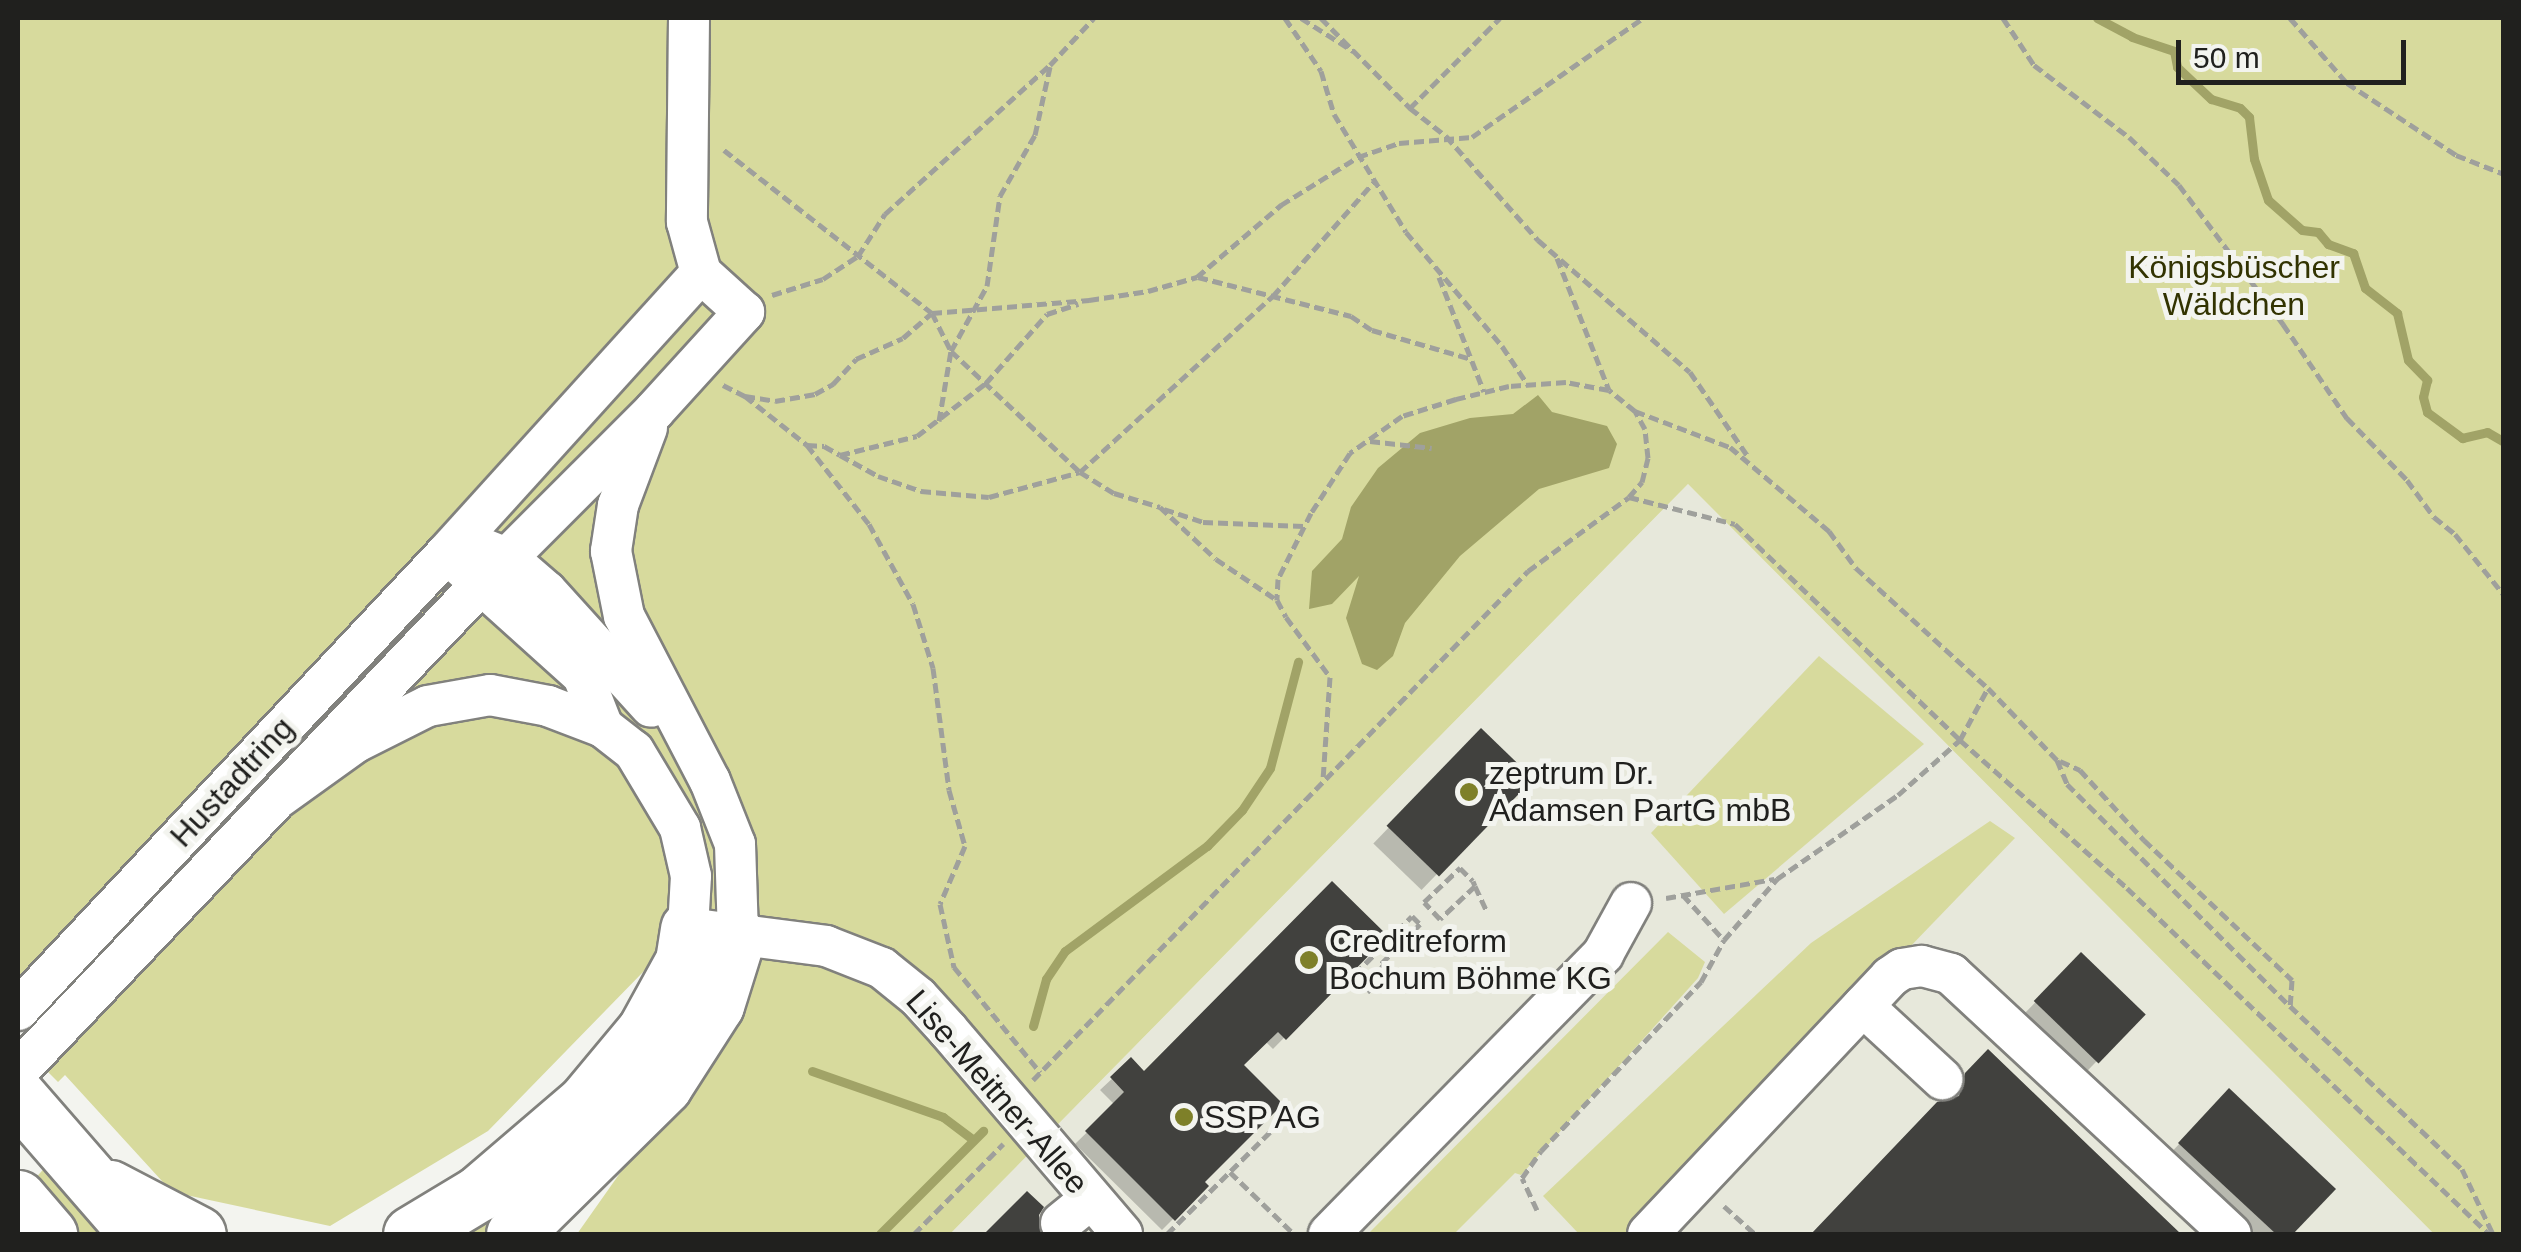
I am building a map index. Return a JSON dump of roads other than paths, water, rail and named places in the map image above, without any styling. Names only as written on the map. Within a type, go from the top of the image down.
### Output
[{"type":"highway","points":[[411,1234],[480,1193],[585,1102],[645,1030],[683,961],[713,932]]},
{"type":"highway","points":[[514,1234],[664,1086],[716,1005],[713,932]]},
{"type":"highway","points":[[18,1096],[138,1234]]},
{"type":"highway","points":[[78,1165],[198,1234]]},
{"type":"street","points":[[690,18],[686,222],[701,273]]},
{"type":"street","name":"Hustadtring","points":[[18,1010],[446,554],[701,273],[741,308],[654,411],[495,571],[18,1071]]},
{"type":"street","name":"Hustadtring","points":[[654,411],[618,504],[611,551],[624,616],[710,780],[736,844],[713,932]]},
{"type":"street","name":"Hustadtring","points":[[446,554],[495,571],[588,634],[710,780]]},
{"type":"street","name":"Hustadtring","points":[[495,571],[582,676],[602,728]]},
{"type":"street","name":"Hustadtring","points":[[278,798],[356,742],[428,706],[490,695],[548,706],[602,728],[634,751],[680,828],[691,876],[713,932]]},
{"type":"street","points":[[1328,1234],[1603,954],[1632,903]]},
{"type":"street","name":"Lise-Meitner-Allee","points":[[713,932],[826,946],[882,968],[918,998],[1018,1114],[1076,1211],[1122,1234]]},
{"type":"street","points":[[1648,1234],[1862,1006],[1902,969],[1922,966],[1952,974],[2230,1234]]},
{"type":"street","points":[[1862,1006],[1942,1079]]},
{"type":"waterway","points":[[2097,18],[2132,37],[2174,51],[2177,67],[2211,99],[2240,108],[2249,117],[2254,159],[2268,200],[2302,230],[2318,232],[2328,244],[2353,253],[2365,288],[2397,313],[2408,360],[2427,380],[2423,397],[2427,412],[2462,438],[2487,432],[2504,442]]},
{"type":"waterway","points":[[1033,1026],[1046,979],[1065,951],[1207,846],[1242,810],[1270,768],[1298,662]]},
{"type":"waterway","points":[[812,1071],[943,1117],[973,1140]]},
{"type":"waterway","points":[[880,1234],[983,1131]]},
{"type":"place","name":"zeptrum Dr. Adamsen PartG mbB","points":[[1469,792]]},
{"type":"place","name":"Creditreform Bochum Böhme KG","points":[[1309,960]]},
{"type":"place","name":"SSP AG","points":[[1184,1117]]},
{"type":"park label","name":"Königsbüscher Wäldchen","points":[[2234,286]]}]
